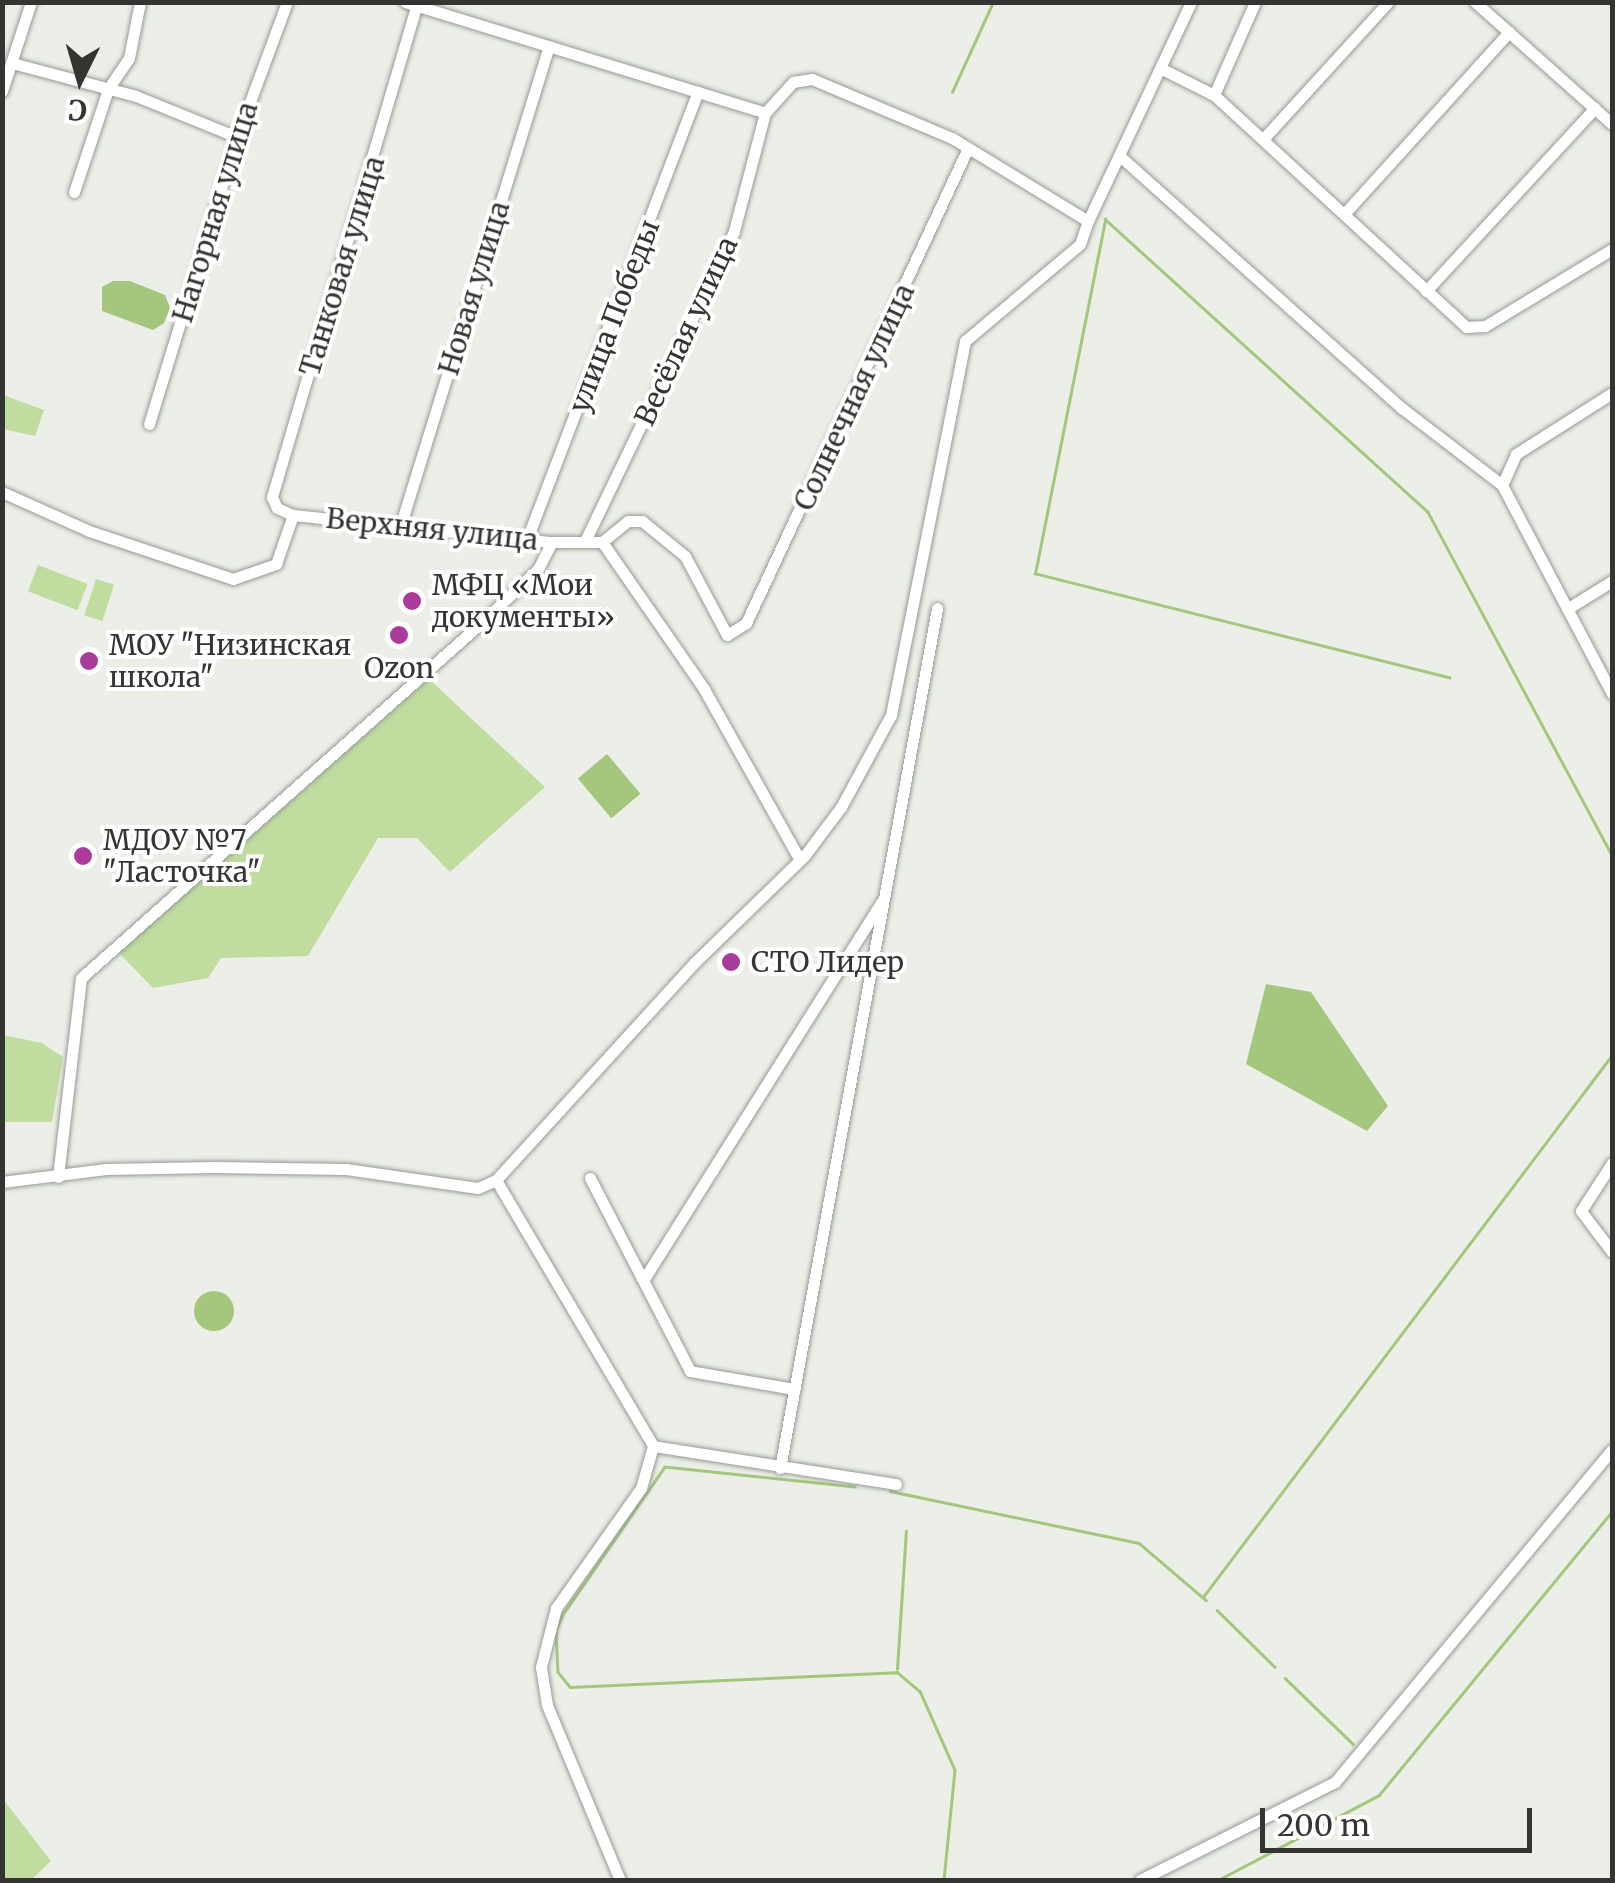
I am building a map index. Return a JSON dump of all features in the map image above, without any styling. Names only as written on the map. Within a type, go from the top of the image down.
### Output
[{"type":"street","points":[[2,91],[31,2]]},
{"type":"street","points":[[74,192],[108,89],[128,58],[140,2]]},
{"type":"street","name":"Нагорная улица","points":[[150,424],[237,137],[287,2]]},
{"type":"street","points":[[2,1182],[106,1168],[276,1167],[346,1169],[478,1188],[496,1180],[644,1015],[824,834],[891,715],[965,341],[1080,244],[1191,2]]},
{"type":"street","points":[[1214,95],[1256,2]]},
{"type":"street","points":[[1264,138],[1388,2]]},
{"type":"street","points":[[1475,2],[1612,124]]},
{"type":"street","points":[[411,5],[765,113],[793,82],[812,80],[968,148],[1088,221]]},
{"type":"street","name":"Танковая улица","points":[[293,515],[272,497],[411,5]]},
{"type":"street","points":[[1344,214],[1510,32]]},
{"type":"street","name":"Новая улица","points":[[400,527],[548,49]]},
{"type":"street","points":[[12,63],[108,89],[237,137]]},
{"type":"street","points":[[1162,69],[1214,95],[1426,291],[1474,329],[1612,250]]},
{"type":"street","name":"улица Победы","points":[[528,538],[698,92]]},
{"type":"street","points":[[1426,291],[1595,108]]},
{"type":"street","name":"Весёлая улица","points":[[585,541],[734,231],[765,113]]},
{"type":"street","name":"Солнечная улица","points":[[727,635],[746,623],[968,148]]},
{"type":"street","points":[[1122,158],[1403,409],[1502,484],[1612,694]]},
{"type":"street","points":[[1502,484],[1516,454],[1612,393]]},
{"type":"street","name":"Верхняя улица","points":[[2,492],[89,531],[233,579],[276,564],[293,515],[552,542],[602,542],[628,521],[659,530],[685,556],[727,635]]},
{"type":"street","points":[[58,1177],[82,978],[481,623],[538,568],[552,542]]},
{"type":"street","points":[[602,542],[704,689],[800,860]]},
{"type":"street","points":[[1567,609],[1612,581]]},
{"type":"street","points":[[780,1468],[937,608]]},
{"type":"street","points":[[644,1279],[886,894]]},
{"type":"street","points":[[1612,1164],[1581,1211],[1612,1252]]},
{"type":"street","points":[[590,1178],[690,1372],[794,1389]]},
{"type":"street","points":[[496,1180],[653,1446],[642,1488],[556,1608],[541,1667],[547,1704],[620,1880]]},
{"type":"street","points":[[653,1446],[896,1484]]},
{"type":"street","points":[[1140,1880],[1335,1782],[1612,1450]]},
{"type":"shaded area","points":[[113,281],[130,281],[165,295],[170,308],[164,323],[153,330],[102,311],[102,287]]},
{"type":"shaded area","points":[[3,395],[44,410],[35,436],[3,429]]},
{"type":"shaded area","points":[[38,565],[87,584],[77,610],[28,591]]},
{"type":"shaded area","points":[[96,579],[114,585],[102,621],[84,615]]},
{"type":"shaded area","points":[[429,679],[545,787],[450,872],[417,838],[378,838],[308,956],[221,958],[208,978],[153,988],[119,953]]},
{"type":"shaded area","points":[[607,754],[640,794],[611,818],[578,778]]},
{"type":"shaded area","points":[[1266,984],[1311,992],[1388,1106],[1367,1131],[1246,1064]]},
{"type":"shaded area","points":[[3,1035],[42,1043],[63,1057],[52,1122],[3,1122]]},
{"type":"shaded area","points":[[214,1291],[228,1297],[234,1311],[228,1325],[214,1331],[200,1325],[194,1311],[200,1297]]},
{"type":"shaded area","points":[[3,1799],[51,1861],[31,1880],[3,1880]]},
{"type":"waterway","points":[[952,92],[993,2]]},
{"type":"waterway","points":[[1450,678],[1035,574],[1105,219],[1428,512],[1612,855]]},
{"type":"waterway","points":[[1203,1597],[1612,1055]]},
{"type":"waterway","points":[[855,1487],[665,1467],[563,1615],[556,1631],[558,1672],[570,1687],[897,1672],[920,1691],[955,1770],[944,1880]]},
{"type":"waterway","points":[[890,1491],[1139,1543],[1206,1600]]},
{"type":"waterway","points":[[1218,1880],[1379,1795],[1612,1511]]},
{"type":"waterway","points":[[897,1669],[906,1531]]},
{"type":"waterway","points":[[1217,1610],[1275,1667]]},
{"type":"waterway","points":[[1285,1678],[1353,1744]]},
{"type":"place","name":"МФЦ «Мои документы»","points":[[412,601]]},
{"type":"place","name":"Ozon","points":[[399,635]]},
{"type":"place","name":"МОУ \"Низинская школа\"","points":[[89,661]]},
{"type":"place","name":"МДОУ №7 \"Ласточка\"","points":[[83,856]]},
{"type":"place","name":"СТО Лидер","points":[[731,962]]}]
